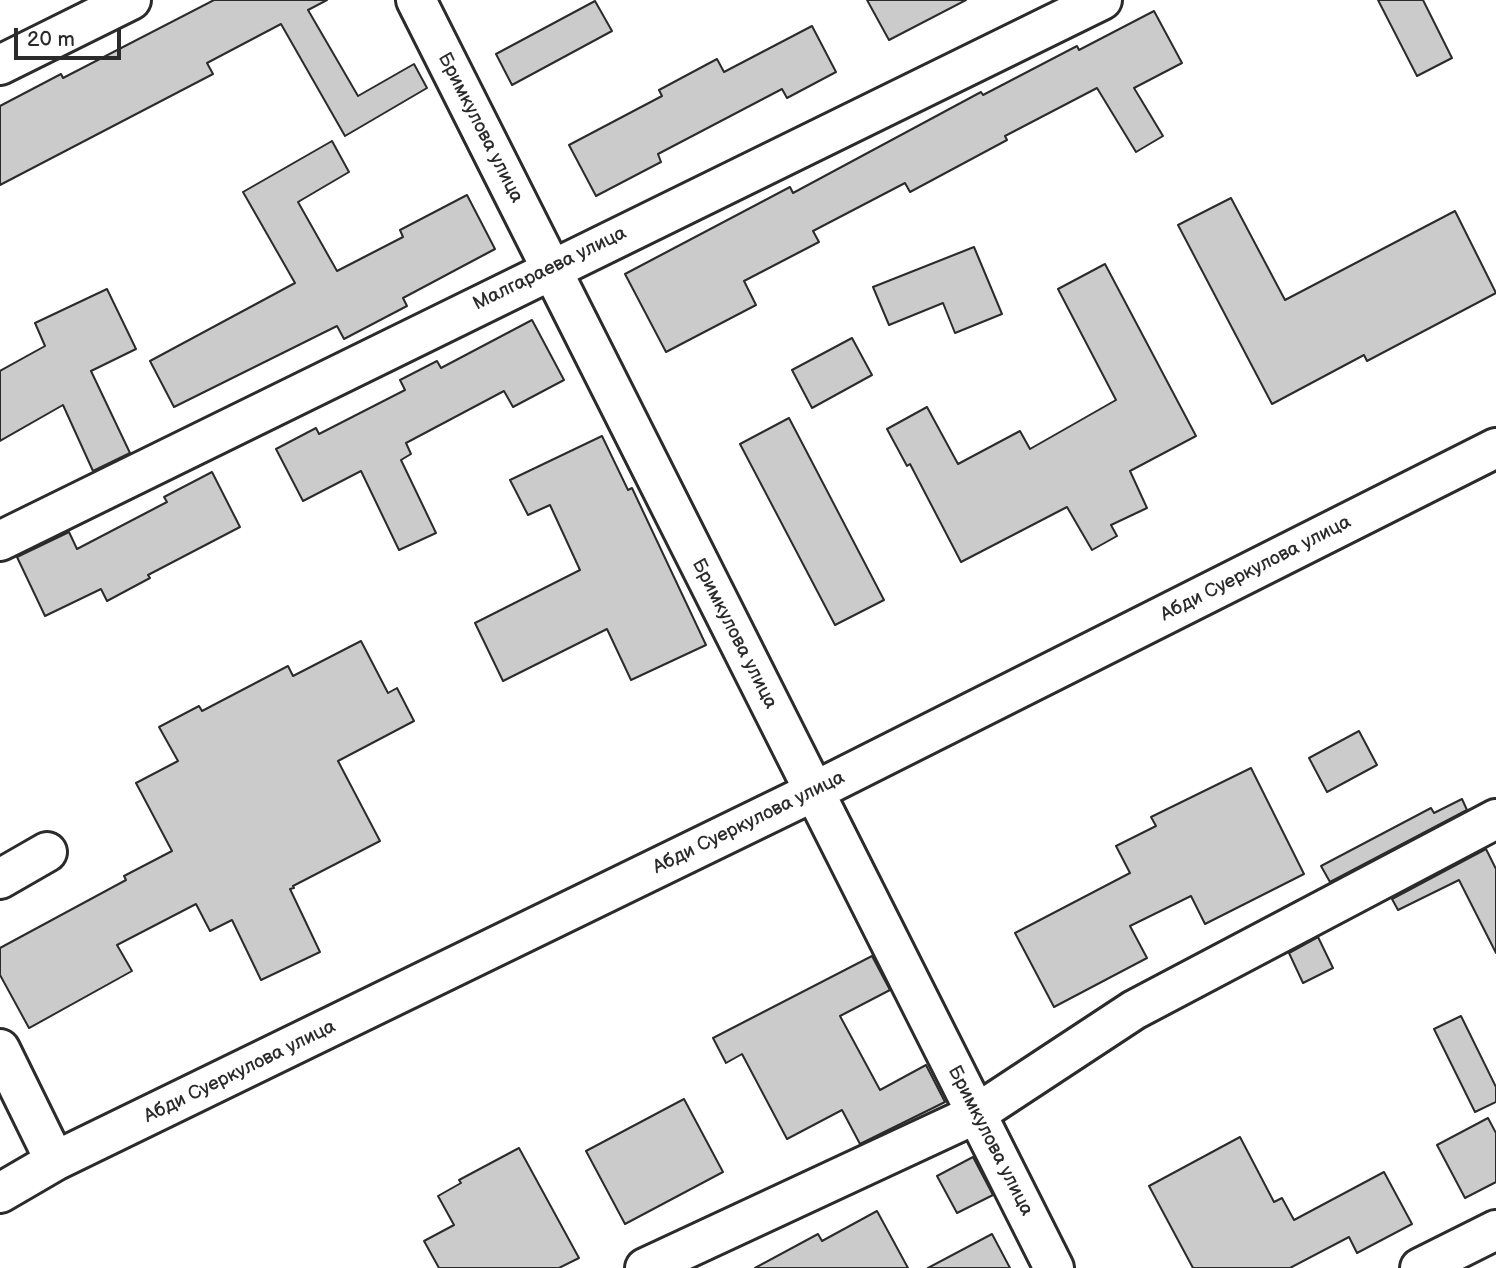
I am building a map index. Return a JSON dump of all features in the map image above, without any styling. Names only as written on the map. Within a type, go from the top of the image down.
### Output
[{"type":"street","points":[[0,65],[131,0]]},
{"type":"street","name":"Бримкулова улица","points":[[416,0],[1054,1268]]},
{"type":"street","name":"Малгараева улица","points":[[0,541],[1102,0]]},
{"type":"street","name":"Абди Суеркулова улица","points":[[0,1193],[55,1161],[813,792],[1496,448]]},
{"type":"street","points":[[645,1268],[976,1114],[1134,1010],[1496,819]]},
{"type":"street","points":[[0,879],[47,852]]},
{"type":"street","points":[[0,1049],[55,1161]]},
{"type":"street","points":[[1420,1268],[1496,1230]]},
{"type":"building","points":[[214,0],[327,0],[308,10],[358,96],[414,64],[427,88],[345,136],[281,24],[207,63],[213,74],[0,185],[0,106],[61,74],[63,78]]},
{"type":"building","points":[[867,0],[966,0],[889,40]]},
{"type":"building","points":[[1378,0],[1423,0],[1452,58],[1417,76]]},
{"type":"building","points":[[595,1],[612,31],[512,85],[496,54]]},
{"type":"building","points":[[1154,11],[1182,63],[1134,88],[1163,136],[1136,152],[1097,88],[1005,136],[1007,140],[910,192],[905,183],[813,231],[819,242],[744,281],[756,305],[666,352],[625,274],[790,187],[793,193],[981,92],[983,95],[1077,46],[1079,50]]},
{"type":"building","points":[[812,26],[836,72],[787,98],[782,89],[658,154],[661,162],[596,196],[569,145],[662,96],[659,90],[717,59],[724,72]]},
{"type":"building","points":[[332,141],[349,172],[298,202],[337,271],[403,237],[400,230],[467,195],[495,249],[403,298],[407,306],[344,339],[337,326],[174,407],[150,361],[295,283],[243,192]]},
{"type":"building","points":[[1231,198],[1285,300],[1455,211],[1496,293],[1367,361],[1364,355],[1272,404],[1178,225]]},
{"type":"building","points":[[974,247],[1002,314],[955,333],[943,303],[889,325],[873,287]]},
{"type":"building","points":[[1105,264],[1196,436],[1130,471],[1147,508],[1111,525],[1117,536],[1092,550],[1067,507],[961,562],[910,464],[907,466],[887,429],[927,407],[958,464],[1020,431],[1030,449],[1116,400],[1058,289]]},
{"type":"building","points":[[107,289],[136,349],[91,371],[130,453],[93,471],[63,405],[0,441],[0,371],[45,346],[35,323]]},
{"type":"building","points":[[532,320],[564,380],[513,407],[504,391],[406,443],[411,454],[401,460],[436,533],[399,550],[361,471],[303,501],[276,449],[316,428],[319,434],[405,390],[400,380],[437,361],[441,368]]},
{"type":"building","points":[[852,338],[872,375],[812,408],[792,370]]},
{"type":"building","points":[[789,418],[884,600],[835,625],[740,444]]},
{"type":"building","points":[[602,436],[628,490],[632,488],[706,645],[631,680],[607,629],[503,681],[475,623],[580,570],[550,505],[528,515],[510,480]]},
{"type":"building","points":[[212,472],[240,527],[148,575],[150,578],[107,601],[101,589],[45,616],[17,557],[69,532],[77,549],[167,502],[164,497]]},
{"type":"building","points":[[361,641],[388,693],[397,688],[414,721],[338,761],[380,841],[290,889],[320,952],[261,980],[232,920],[210,931],[196,904],[117,945],[132,971],[29,1028],[0,975],[0,948],[126,880],[124,876],[172,851],[136,783],[178,761],[159,727],[199,706],[202,711],[288,666],[293,676]]},
{"type":"building","points":[[1359,731],[1377,765],[1327,792],[1309,758]]},
{"type":"building","points":[[1251,768],[1304,874],[1205,924],[1191,896],[1130,926],[1147,958],[1054,1007],[1015,933],[1130,873],[1116,846],[1156,826],[1151,817]]},
{"type":"building","points":[[1462,799],[1467,810],[1330,882],[1321,866],[1431,808],[1434,813]]},
{"type":"building","points":[[1486,849],[1496,869],[1496,953],[1459,880],[1398,910],[1392,899]]},
{"type":"building","points":[[1318,937],[1333,968],[1303,983],[1289,953]]},
{"type":"building","points":[[872,956],[890,990],[840,1016],[880,1090],[926,1065],[945,1102],[860,1144],[842,1110],[787,1139],[742,1054],[726,1063],[713,1038]]},
{"type":"building","points":[[1461,1016],[1496,1087],[1496,1102],[1475,1112],[1434,1029]]},
{"type":"building","points":[[684,1099],[723,1172],[625,1224],[586,1151]]},
{"type":"building","points":[[1488,1118],[1496,1133],[1496,1182],[1465,1198],[1437,1145]]},
{"type":"building","points":[[1240,1137],[1274,1202],[1282,1198],[1294,1220],[1384,1172],[1412,1224],[1357,1253],[1349,1237],[1290,1268],[1193,1268],[1149,1186]]},
{"type":"building","points":[[519,1148],[579,1258],[559,1268],[439,1268],[424,1241],[454,1225],[438,1196],[461,1183],[459,1180]]},
{"type":"building","points":[[973,1157],[993,1195],[957,1213],[937,1176]]},
{"type":"building","points":[[877,1211],[908,1268],[755,1268],[818,1234],[822,1241]]},
{"type":"building","points":[[992,1234],[1010,1268],[928,1268]]}]
